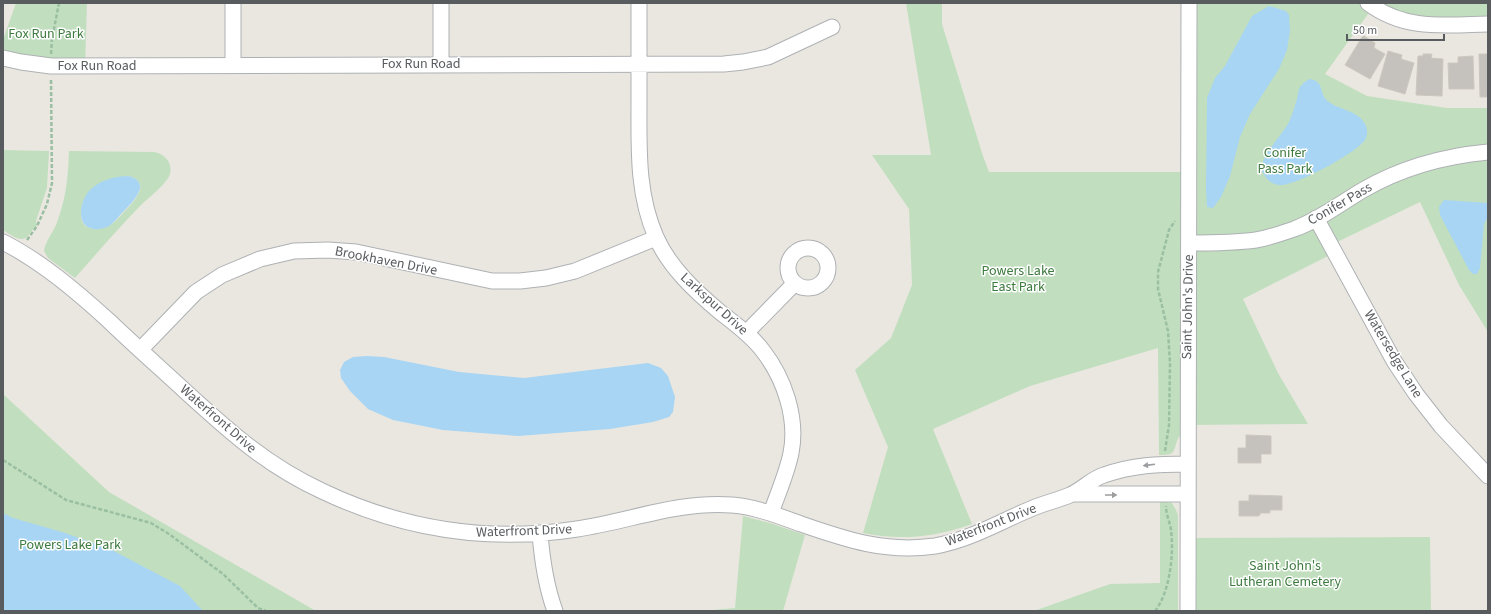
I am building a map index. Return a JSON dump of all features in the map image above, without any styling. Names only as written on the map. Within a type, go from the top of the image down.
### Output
[{"type":"street","points":[[233,3],[233,65]]},
{"type":"street","points":[[441,3],[441,64]]},
{"type":"street","name":"Larkspur Drive","points":[[639,3],[640,180],[646,208],[656,238],[672,264],[690,286],[706,301],[746,333],[763,350],[775,369],[786,392],[792,421],[791,451],[786,472],[771,513]]},
{"type":"street","name":"Saint John's Drive","points":[[1188,611],[1189,3]]},
{"type":"street","points":[[1368,3],[1387,15],[1409,23],[1428,25],[1488,24]]},
{"type":"street","name":"Fox Run Road","points":[[3,58],[51,66],[724,64],[768,57],[832,27]]},
{"type":"street","name":"Conifer Pass","points":[[1189,243],[1257,240],[1296,228],[1365,189],[1411,168],[1439,159],[1488,152]]},
{"type":"street","name":"Watersedge Lane","points":[[1316,218],[1394,360],[1416,394],[1441,426],[1488,476]]},
{"type":"street","name":"Brookhaven Drive","points":[[140,350],[196,292],[222,275],[260,259],[280,254],[294,251],[328,250],[356,252],[485,280],[520,281],[546,278],[575,271],[656,238]]},
{"type":"street","name":"Waterfront Drive","points":[[3,242],[20,251],[84,299],[231,434],[265,459],[294,477],[355,506],[392,519],[429,527],[464,533],[494,535],[540,533],[578,529],[692,505],[737,505],[771,513],[840,538],[860,543],[886,548],[913,548],[937,545],[977,534],[1033,508],[1072,494],[1099,477],[1128,468],[1152,464],[1188,464]]},
{"type":"street","points":[[746,333],[795,283]]},
{"type":"street","name":"Waterfront Drive","points":[[1072,494],[1187,494]]},
{"type":"street","points":[[540,533],[542,560],[548,592],[555,611]]},
{"type":"path","points":[[20,251],[37,226],[47,204],[52,183],[52,39],[59,3]]},
{"type":"path","points":[[1165,464],[1170,408],[1170,363],[1168,331],[1158,288],[1158,272],[1169,230],[1174,221],[1189,220]]},
{"type":"path","points":[[3,460],[66,500],[151,523],[169,534],[223,574],[258,608],[266,611]]},
{"type":"path","points":[[1155,611],[1160,605],[1166,589],[1170,571],[1171,533],[1166,513],[1166,495]]},
{"type":"green space","name":"Fox Run Park","points":[[16,3],[87,3],[85,66],[3,58],[3,40]]},
{"type":"green space","points":[[906,3],[942,3],[942,24],[989,172],[1189,172],[1189,3],[1488,3],[1488,24],[1428,25],[1373,7],[1325,74],[1367,96],[1447,108],[1488,108],[1488,332],[1459,285],[1420,202],[1331,245],[1334,253],[1243,299],[1278,373],[1308,424],[1188,425],[1178,439],[1171,454],[1159,455],[1158,348],[1030,386],[933,429],[972,524],[932,535],[891,537],[863,533],[888,447],[855,370],[891,338],[912,285],[909,209],[872,155],[931,155]]},
{"type":"green space","points":[[3,150],[49,151],[47,188],[36,221],[37,226],[28,236],[22,239],[16,238],[3,230]]},
{"type":"green space","points":[[69,151],[154,152],[167,159],[171,170],[165,182],[139,207],[75,278],[48,258],[44,251],[47,241],[56,225],[62,206],[66,189]],"holes":[[[128,176],[136,179],[139,183],[139,193],[113,223],[106,227],[94,229],[87,227],[83,223],[81,217],[83,204],[86,197],[94,187],[106,181]]]},
{"type":"green space","name":"Powers Lake Park","points":[[3,394],[109,492],[316,611],[3,611]]},
{"type":"green space","points":[[1160,501],[1172,503],[1178,515],[1178,611],[1034,611],[1110,584],[1160,583]]},
{"type":"green space","points":[[743,516],[805,535],[783,611],[701,611],[735,608]]},
{"type":"green space","name":"Saint John's Lutheran Cemetery","points":[[1430,537],[1431,611],[1188,611],[1187,538]]},
{"type":"water","points":[[1269,6],[1286,11],[1289,15],[1290,31],[1287,50],[1279,69],[1250,114],[1240,137],[1230,176],[1221,197],[1213,208],[1207,207],[1207,98],[1215,78],[1225,66],[1252,16]]},
{"type":"water","points":[[1309,79],[1318,82],[1324,96],[1329,102],[1354,114],[1363,121],[1367,128],[1366,137],[1359,146],[1350,153],[1312,175],[1288,184],[1276,184],[1266,178],[1262,171],[1262,165],[1266,155],[1289,122],[1300,87]]},
{"type":"water","points":[[128,176],[136,179],[140,188],[135,199],[114,222],[109,226],[98,229],[88,227],[84,224],[81,213],[83,201],[89,191],[97,184],[107,180]]},
{"type":"water","points":[[1444,200],[1488,203],[1488,217],[1484,224],[1480,268],[1477,274],[1473,274],[1469,270],[1440,215],[1439,207]]},
{"type":"water","points":[[353,357],[384,357],[459,372],[524,378],[648,363],[661,368],[668,376],[675,397],[673,412],[669,417],[653,422],[610,429],[518,436],[443,430],[393,420],[368,409],[350,391],[341,378],[340,370],[344,362]]},
{"type":"water","points":[[3,513],[13,518],[62,532],[110,549],[180,586],[203,611],[3,611]]},
{"type":"building","points":[[1364,36],[1375,43],[1374,48],[1385,54],[1370,79],[1345,65]]},
{"type":"building","points":[[1388,51],[1402,55],[1401,59],[1414,63],[1405,94],[1378,86]]},
{"type":"building","points":[[1423,54],[1432,54],[1431,58],[1443,59],[1442,96],[1416,95],[1418,56],[1423,56]]},
{"type":"building","points":[[1479,54],[1488,54],[1488,97],[1480,97]]},
{"type":"building","points":[[1473,56],[1474,89],[1449,89],[1448,63],[1458,63],[1458,57]]},
{"type":"building","points":[[1246,435],[1271,436],[1271,454],[1261,454],[1261,463],[1238,463],[1238,448],[1246,448]]},
{"type":"building","points":[[1249,495],[1282,496],[1282,510],[1270,510],[1270,513],[1260,513],[1258,516],[1239,516],[1239,501],[1249,501]]},
{"type":"park label","name":"Conifer Pass Park","points":[[1285,162]]},
{"type":"park label","name":"Powers Lake East Park","points":[[1018,280]]}]
